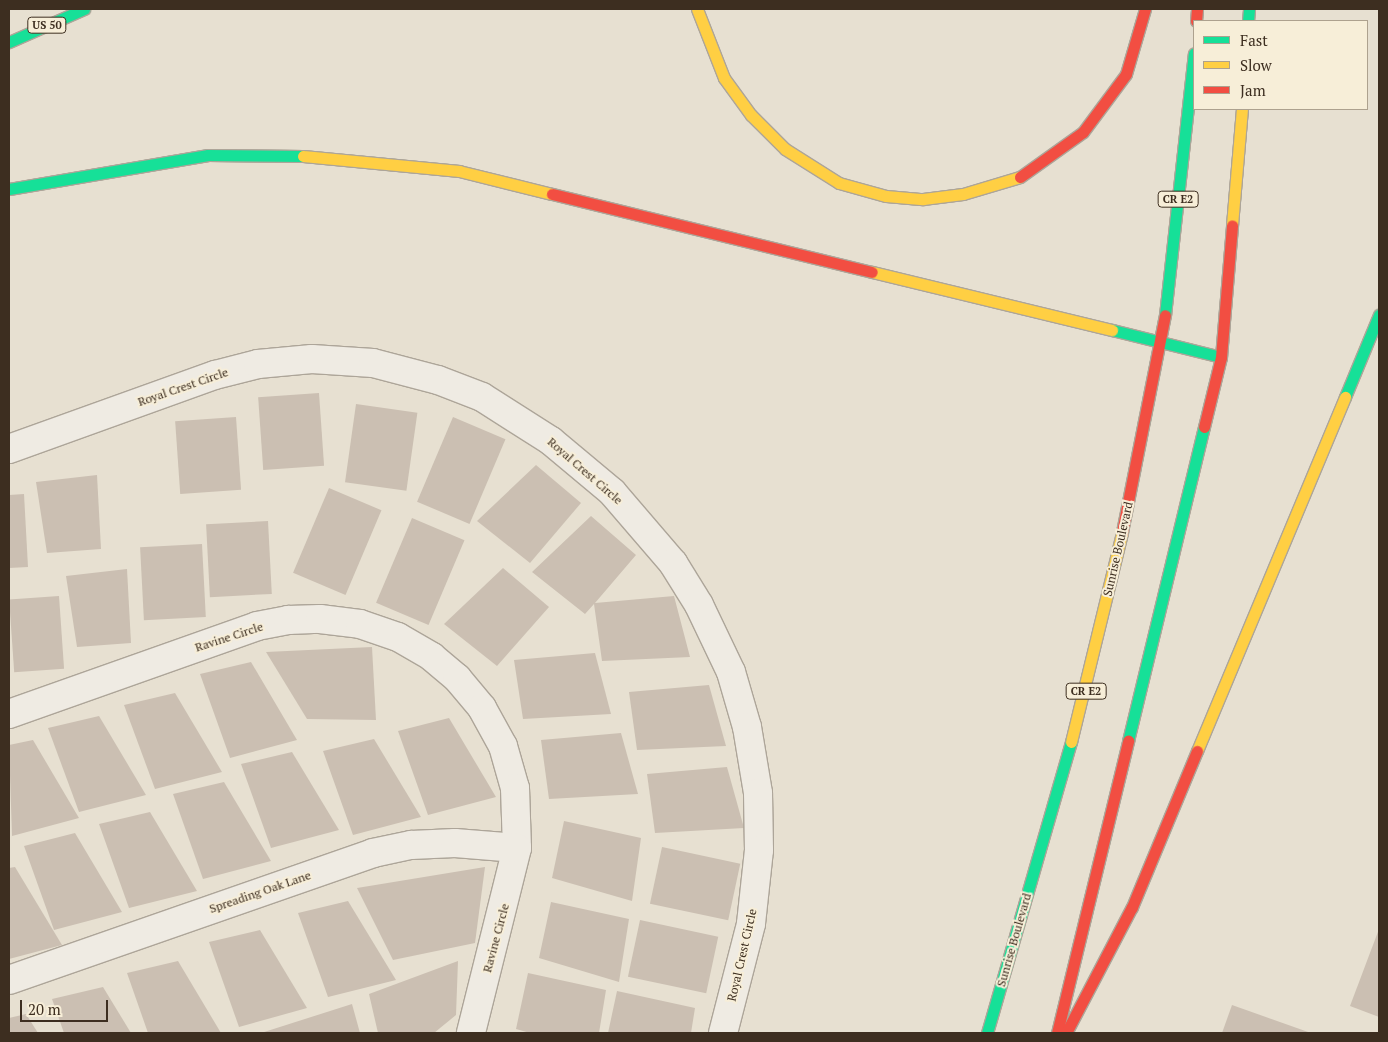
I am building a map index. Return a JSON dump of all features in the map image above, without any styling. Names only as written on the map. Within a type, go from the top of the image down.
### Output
[{"type":"main road","name":"US 50","points":[[9,42],[84,9]]},
{"type":"main road","points":[[698,9],[705,37],[724,78],[751,115],[785,149],[839,183],[886,196],[923,199],[963,194],[1020,177],[1082,132],[1126,74],[1145,9]]},
{"type":"main road","name":"Sunrise Boulevard","points":[[987,1033],[1086,690],[1162,344],[1193,63]]},
{"type":"main road","points":[[1057,1033],[1221,357],[1242,110]]},
{"type":"main road","points":[[9,189],[208,155],[335,156],[459,171],[1221,357]]},
{"type":"main road","points":[[1066,1033],[1132,907],[1379,315]]},
{"type":"street","name":"Royal Crest Circle","points":[[9,449],[215,375],[258,364],[312,359],[373,363],[438,380],[482,397],[551,441],[612,492],[673,563],[699,605],[731,672],[747,727],[758,793],[759,850],[752,924],[723,1033]]},
{"type":"street","name":"Ravine Circle","points":[[9,714],[257,626],[320,619],[360,624],[398,637],[432,657],[457,678],[482,708],[503,746],[515,788],[517,848],[472,1033]]},
{"type":"street","name":"Spreading Oak Lane","points":[[9,980],[373,853],[411,845],[455,843],[517,848]]},
{"type":"building","points":[[319,393],[324,466],[263,470],[258,397]]},
{"type":"building","points":[[356,404],[417,413],[406,491],[345,482]]},
{"type":"building","points":[[236,417],[241,490],[180,494],[175,421]]},
{"type":"building","points":[[453,417],[505,439],[470,524],[417,502]]},
{"type":"building","points":[[536,465],[581,503],[530,563],[477,521]]},
{"type":"building","points":[[97,475],[101,549],[47,553],[36,482]]},
{"type":"building","points":[[329,488],[381,510],[346,595],[293,573]]},
{"type":"building","points":[[24,494],[28,567],[9,568],[9,495]]},
{"type":"building","points":[[591,516],[636,555],[595,603],[674,596],[690,657],[602,661],[594,604],[585,614],[532,572]]},
{"type":"building","points":[[412,518],[464,540],[429,625],[376,603]]},
{"type":"building","points":[[268,521],[272,594],[210,597],[206,524]]},
{"type":"building","points":[[202,544],[206,617],[144,620],[140,547]]},
{"type":"building","points":[[503,568],[549,607],[497,666],[444,624]]},
{"type":"building","points":[[127,569],[131,643],[77,647],[66,576]]},
{"type":"building","points":[[59,596],[64,669],[14,672],[9,599]]},
{"type":"building","points":[[372,647],[376,720],[307,719],[266,652]]},
{"type":"building","points":[[595,653],[611,714],[523,719],[514,660]]},
{"type":"building","points":[[251,662],[297,740],[230,758],[200,674]]},
{"type":"building","points":[[709,685],[726,746],[637,750],[629,692]]},
{"type":"building","points":[[175,693],[222,772],[155,789],[124,705]]},
{"type":"building","points":[[99,716],[146,795],[79,812],[48,728]]},
{"type":"building","points":[[449,718],[496,797],[428,815],[398,731]]},
{"type":"building","points":[[621,733],[638,794],[549,799],[541,740]]},
{"type":"building","points":[[374,739],[421,817],[353,835],[323,751]]},
{"type":"building","points":[[33,740],[79,818],[12,836],[9,745]]},
{"type":"building","points":[[292,752],[339,830],[271,848],[241,764]]},
{"type":"building","points":[[727,767],[744,828],[655,833],[647,774]]},
{"type":"building","points":[[224,782],[271,861],[203,879],[173,794]]},
{"type":"building","points":[[150,812],[197,891],[129,908],[99,824]]},
{"type":"building","points":[[564,821],[641,838],[632,901],[552,878]]},
{"type":"building","points":[[75,833],[122,912],[54,930],[24,846]]},
{"type":"building","points":[[662,847],[740,864],[728,920],[650,904]]},
{"type":"building","points":[[15,867],[62,945],[9,959],[9,868]]},
{"type":"building","points":[[485,867],[475,943],[393,960],[357,888]]},
{"type":"building","points":[[348,901],[396,980],[328,997],[298,913]]},
{"type":"building","points":[[551,902],[629,919],[619,982],[539,958]]},
{"type":"building","points":[[640,920],[718,937],[706,993],[628,977]]},
{"type":"building","points":[[1379,929],[1379,1017],[1350,1006]]},
{"type":"building","points":[[260,930],[307,1008],[239,1027],[209,942]]},
{"type":"building","points":[[178,961],[221,1033],[148,1033],[127,973]]},
{"type":"building","points":[[458,961],[456,1015],[434,1033],[378,1033],[369,994]]},
{"type":"building","points":[[528,973],[606,990],[599,1033],[530,1033],[516,1029]]},
{"type":"building","points":[[103,987],[131,1033],[64,1033],[52,999]]},
{"type":"building","points":[[617,991],[695,1008],[691,1033],[608,1033]]},
{"type":"building","points":[[352,1004],[360,1033],[261,1033]]},
{"type":"building","points":[[1232,1005],[1311,1033],[1222,1033]]},
{"type":"building","points":[[26,1014],[38,1033],[9,1033],[9,1018]]},
{"type":"traffic: fast","points":[[9,42],[84,9]]},
{"type":"traffic: fast","points":[[1248,20],[1249,9]]},
{"type":"traffic: fast","points":[[1165,315],[1193,63]]},
{"type":"traffic: fast","points":[[9,189],[208,155],[303,156]]},
{"type":"traffic: fast","points":[[1345,397],[1379,315]]},
{"type":"traffic: fast","points":[[1112,330],[1221,357]]},
{"type":"traffic: fast","points":[[1128,741],[1204,427]]},
{"type":"traffic: fast","points":[[987,1033],[1071,742]]},
{"type":"traffic: slow","points":[[697,9],[724,78],[751,115],[785,149],[839,183],[886,196],[923,199],[963,194],[1020,177]]},
{"type":"traffic: slow","points":[[1232,225],[1242,110]]},
{"type":"traffic: slow","points":[[303,156],[459,171],[552,194]]},
{"type":"traffic: slow","points":[[872,272],[1112,330]]},
{"type":"traffic: slow","points":[[1197,751],[1345,397]]},
{"type":"traffic: slow","points":[[1071,742],[1122,532]]},
{"type":"traffic: jam","points":[[1020,177],[1083,132],[1126,74],[1145,9]]},
{"type":"traffic: jam","points":[[1196,20],[1197,9]]},
{"type":"traffic: jam","points":[[552,194],[872,272]]},
{"type":"traffic: jam","points":[[1204,427],[1221,357],[1232,225]]},
{"type":"traffic: jam","points":[[1122,532],[1165,315]]},
{"type":"traffic: jam","points":[[1057,1033],[1128,741]]},
{"type":"traffic: jam","points":[[1066,1033],[1132,907],[1197,751]]}]
